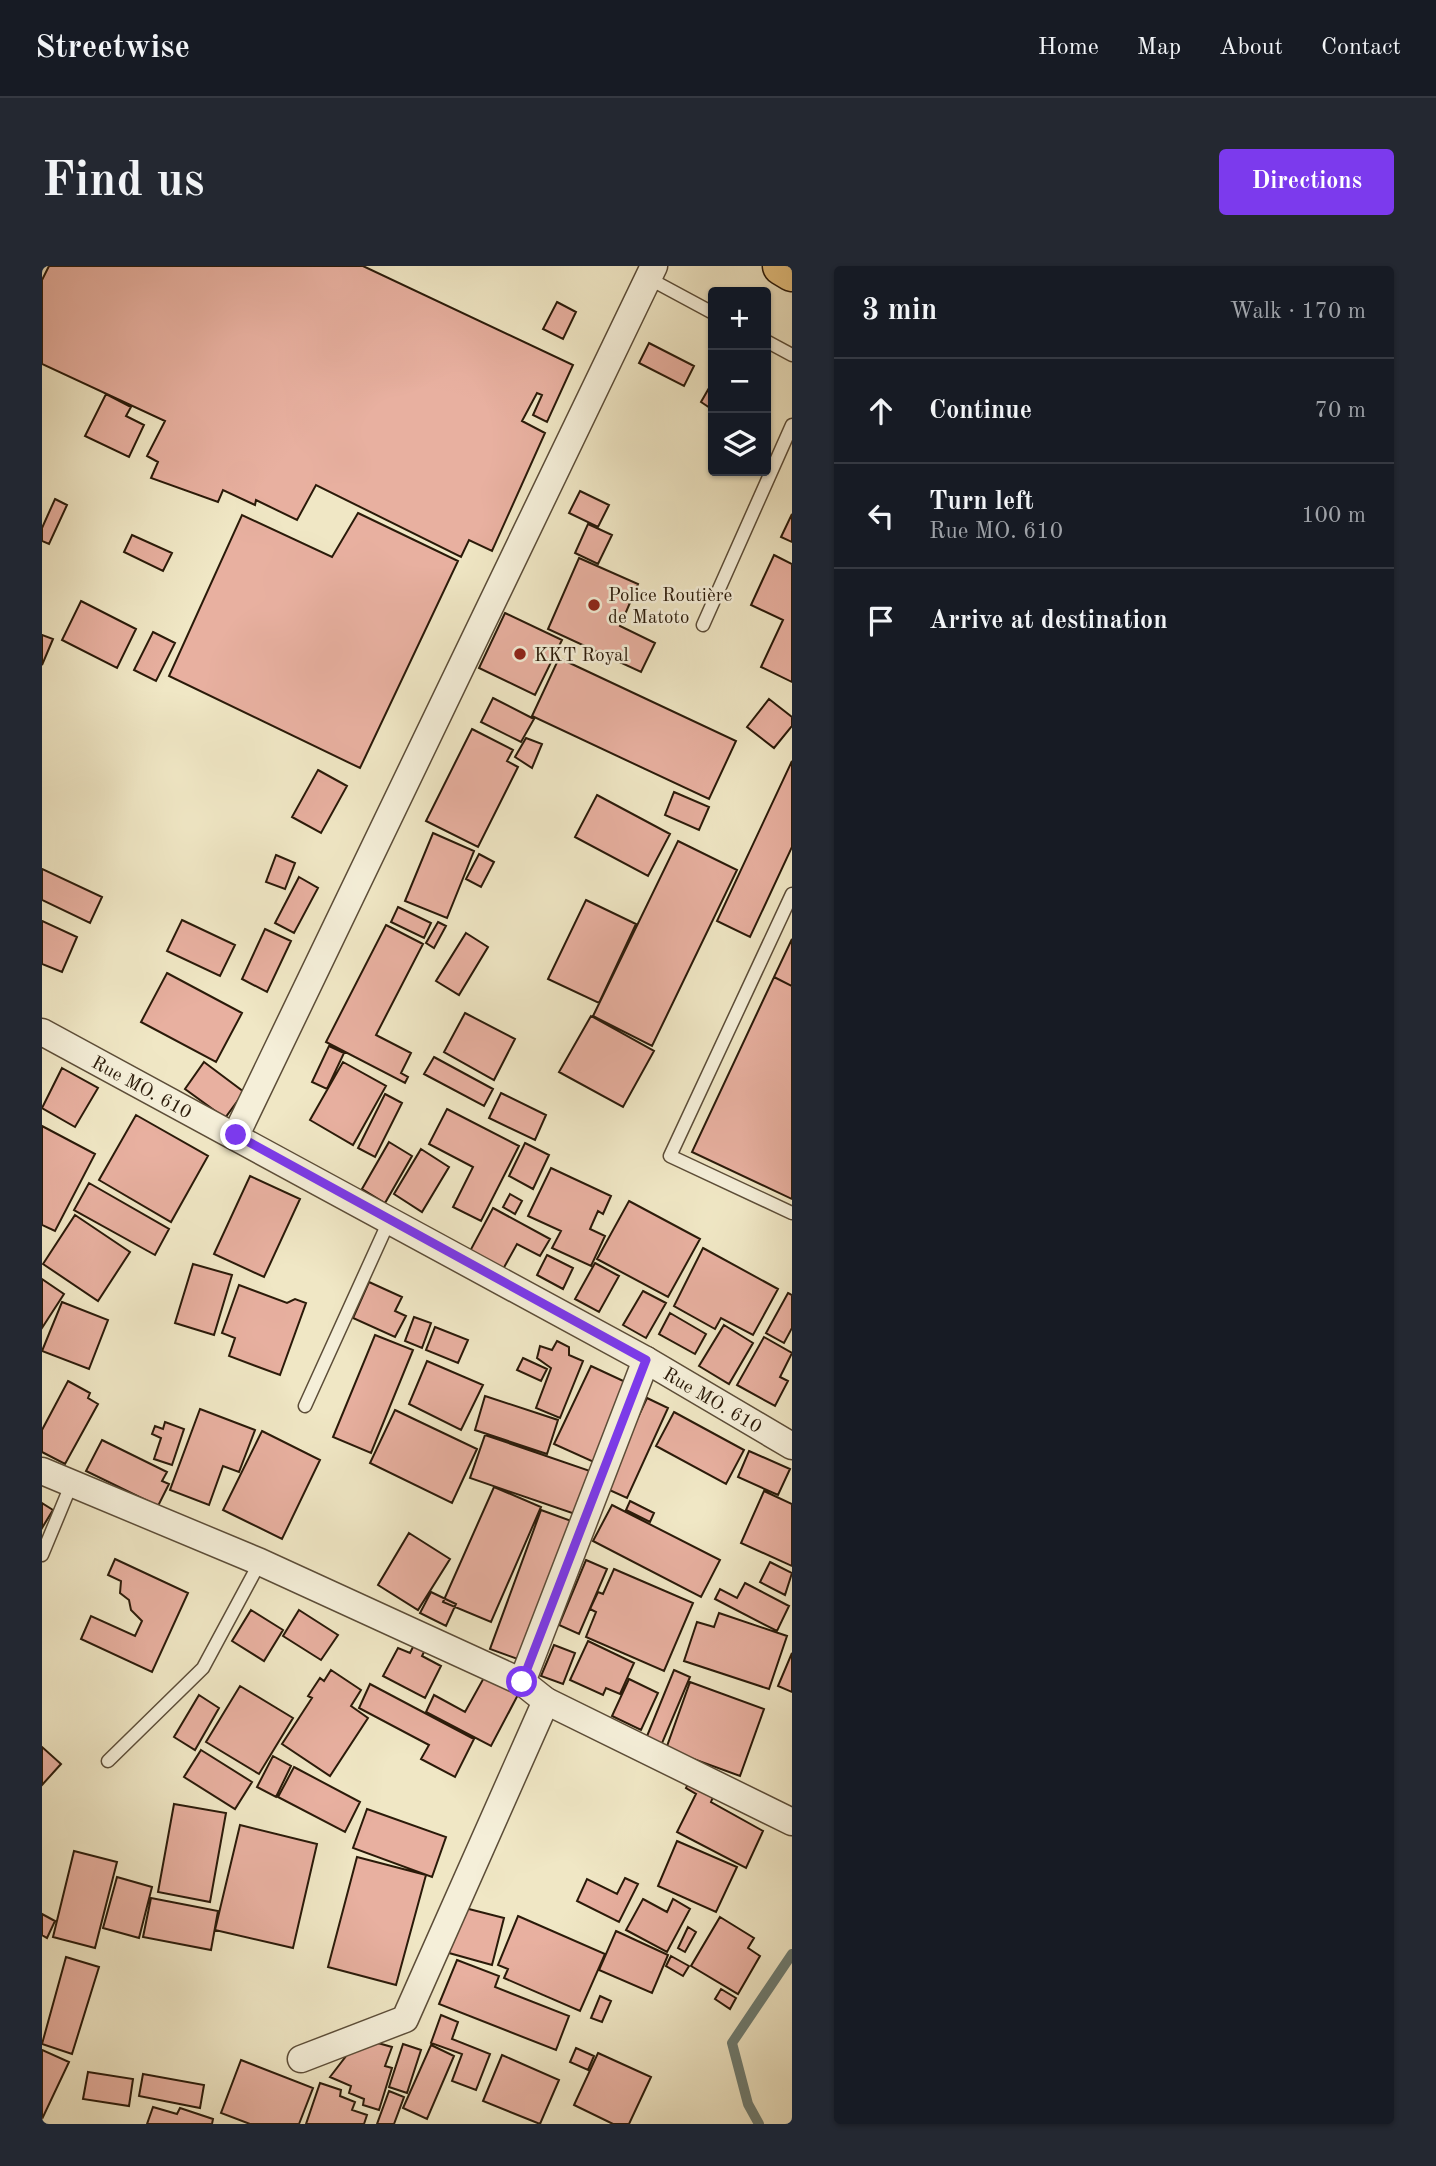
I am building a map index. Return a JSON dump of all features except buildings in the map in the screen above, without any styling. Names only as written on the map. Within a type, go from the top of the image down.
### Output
[{"type":"highway","points":[[782,266],[792,272]]},
{"type":"street","points":[[236,1135],[651,272]]},
{"type":"street","name":"Rue MO. 610","points":[[42,1032],[646,1360],[792,1446]]},
{"type":"street","points":[[522,1682],[646,1360]]},
{"type":"street","points":[[42,1471],[260,1562],[522,1682],[546,1701],[792,1822]]},
{"type":"street","points":[[300,2059],[405,2018],[546,1701]]},
{"type":"lane","points":[[651,272],[708,310]]},
{"type":"lane","points":[[771,344],[792,355]]},
{"type":"lane","points":[[703,625],[792,425]]},
{"type":"lane","points":[[792,894],[670,1156],[792,1213]]},
{"type":"lane","points":[[305,1406],[389,1221]]},
{"type":"lane","points":[[42,1555],[71,1485]]},
{"type":"lane","points":[[108,1761],[203,1668],[260,1562]]},
{"type":"waterway","points":[[759,2124],[748,2104],[732,2043],[792,1954]]},
{"type":"place","name":"Police Routière de Matoto","points":[[594,605]]},
{"type":"place","name":"KKT Royal","points":[[520,654]]},
{"type":"route","points":[[236,1135],[646,1360],[522,1682]]}]
